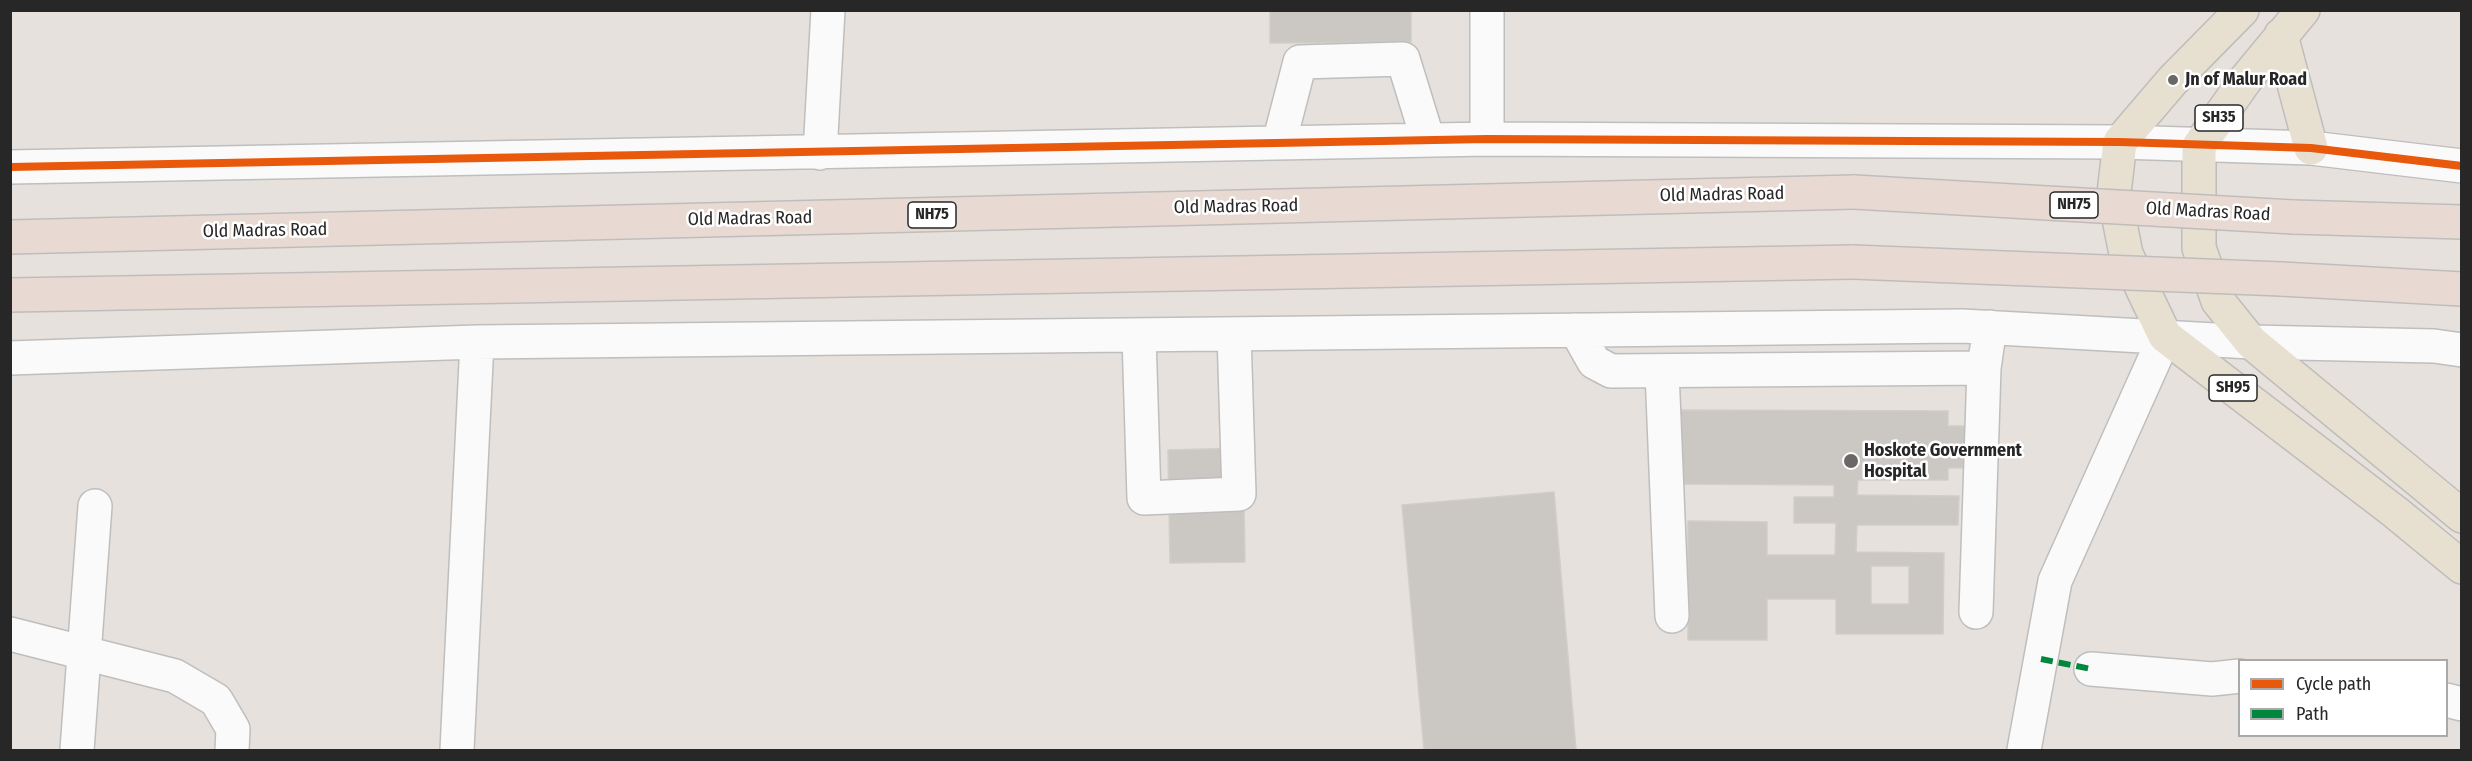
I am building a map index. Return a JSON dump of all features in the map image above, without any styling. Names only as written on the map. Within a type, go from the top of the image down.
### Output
[{"type":"highway","name":"Old Madras Road","points":[[10,237],[1854,192],[2293,218],[2462,222]]},
{"type":"highway","points":[[10,295],[1853,262],[2281,279],[2462,290]]},
{"type":"main road","points":[[2120,142],[2173,80],[2242,10]]},
{"type":"main road","name":"SH35","points":[[2199,248],[2199,146],[2281,35],[2303,10]]},
{"type":"main road","points":[[2281,35],[2311,148]]},
{"type":"main road","name":"SH95","points":[[2120,142],[2114,193],[2126,254],[2165,336],[2462,567]]},
{"type":"main road","name":"SH95","points":[[2199,248],[2218,301],[2251,342],[2462,516]]},
{"type":"main road","points":[[2314,450],[2344,418]]},
{"type":"street","points":[[820,153],[828,10]]},
{"type":"street","points":[[1487,10],[1487,139]]},
{"type":"street","points":[[1279,143],[1300,62],[1403,59],[1428,140]]},
{"type":"street","points":[[10,167],[1487,139],[2120,142],[2311,148],[2462,166]]},
{"type":"street","points":[[1976,612],[1984,368],[1990,327]]},
{"type":"street","points":[[10,358],[477,342],[1990,327],[2251,342],[2434,346],[2462,350]]},
{"type":"street","points":[[1576,330],[1594,362],[1611,371],[1984,368]]},
{"type":"street","points":[[1139,336],[1144,498],[1239,495],[1234,334]]},
{"type":"street","points":[[2024,750],[2055,581],[2165,336]]},
{"type":"street","points":[[457,750],[477,342]]},
{"type":"street","points":[[1662,371],[1672,616]]},
{"type":"street","points":[[77,750],[95,506]]},
{"type":"street","points":[[10,634],[175,676],[216,700],[233,729],[232,750]]},
{"type":"street","points":[[2091,669],[2212,679],[2238,676]]},
{"type":"building","points":[[1270,10],[1411,10],[1411,42],[1270,43]]},
{"type":"building","points":[[1680,410],[1948,411],[1948,426],[1974,426],[1974,468],[1948,468],[1948,480],[1858,480],[1857,495],[1959,496],[1958,525],[1857,525],[1856,552],[1944,553],[1943,634],[1836,634],[1836,599],[1767,599],[1767,640],[1688,640],[1688,521],[1767,522],[1767,555],[1835,555],[1836,523],[1794,523],[1794,497],[1834,497],[1834,485],[1680,484]],"holes":[[[1871,566],[1909,566],[1909,604],[1871,604]]]},
{"type":"building","points":[[1243,448],[1245,562],[1170,563],[1168,450]]},
{"type":"building","points":[[1554,492],[1576,750],[1424,750],[1402,505]]},
{"type":"marked path","points":[[2041,659],[2091,669]]},
{"type":"cycle path","points":[[10,167],[1487,139],[2120,142],[2311,148],[2462,166]]},
{"type":"place","name":"Jn of Malur Road","points":[[2173,80]]},
{"type":"place","name":"Hoskote Government Hospital","points":[[1851,461]]}]
